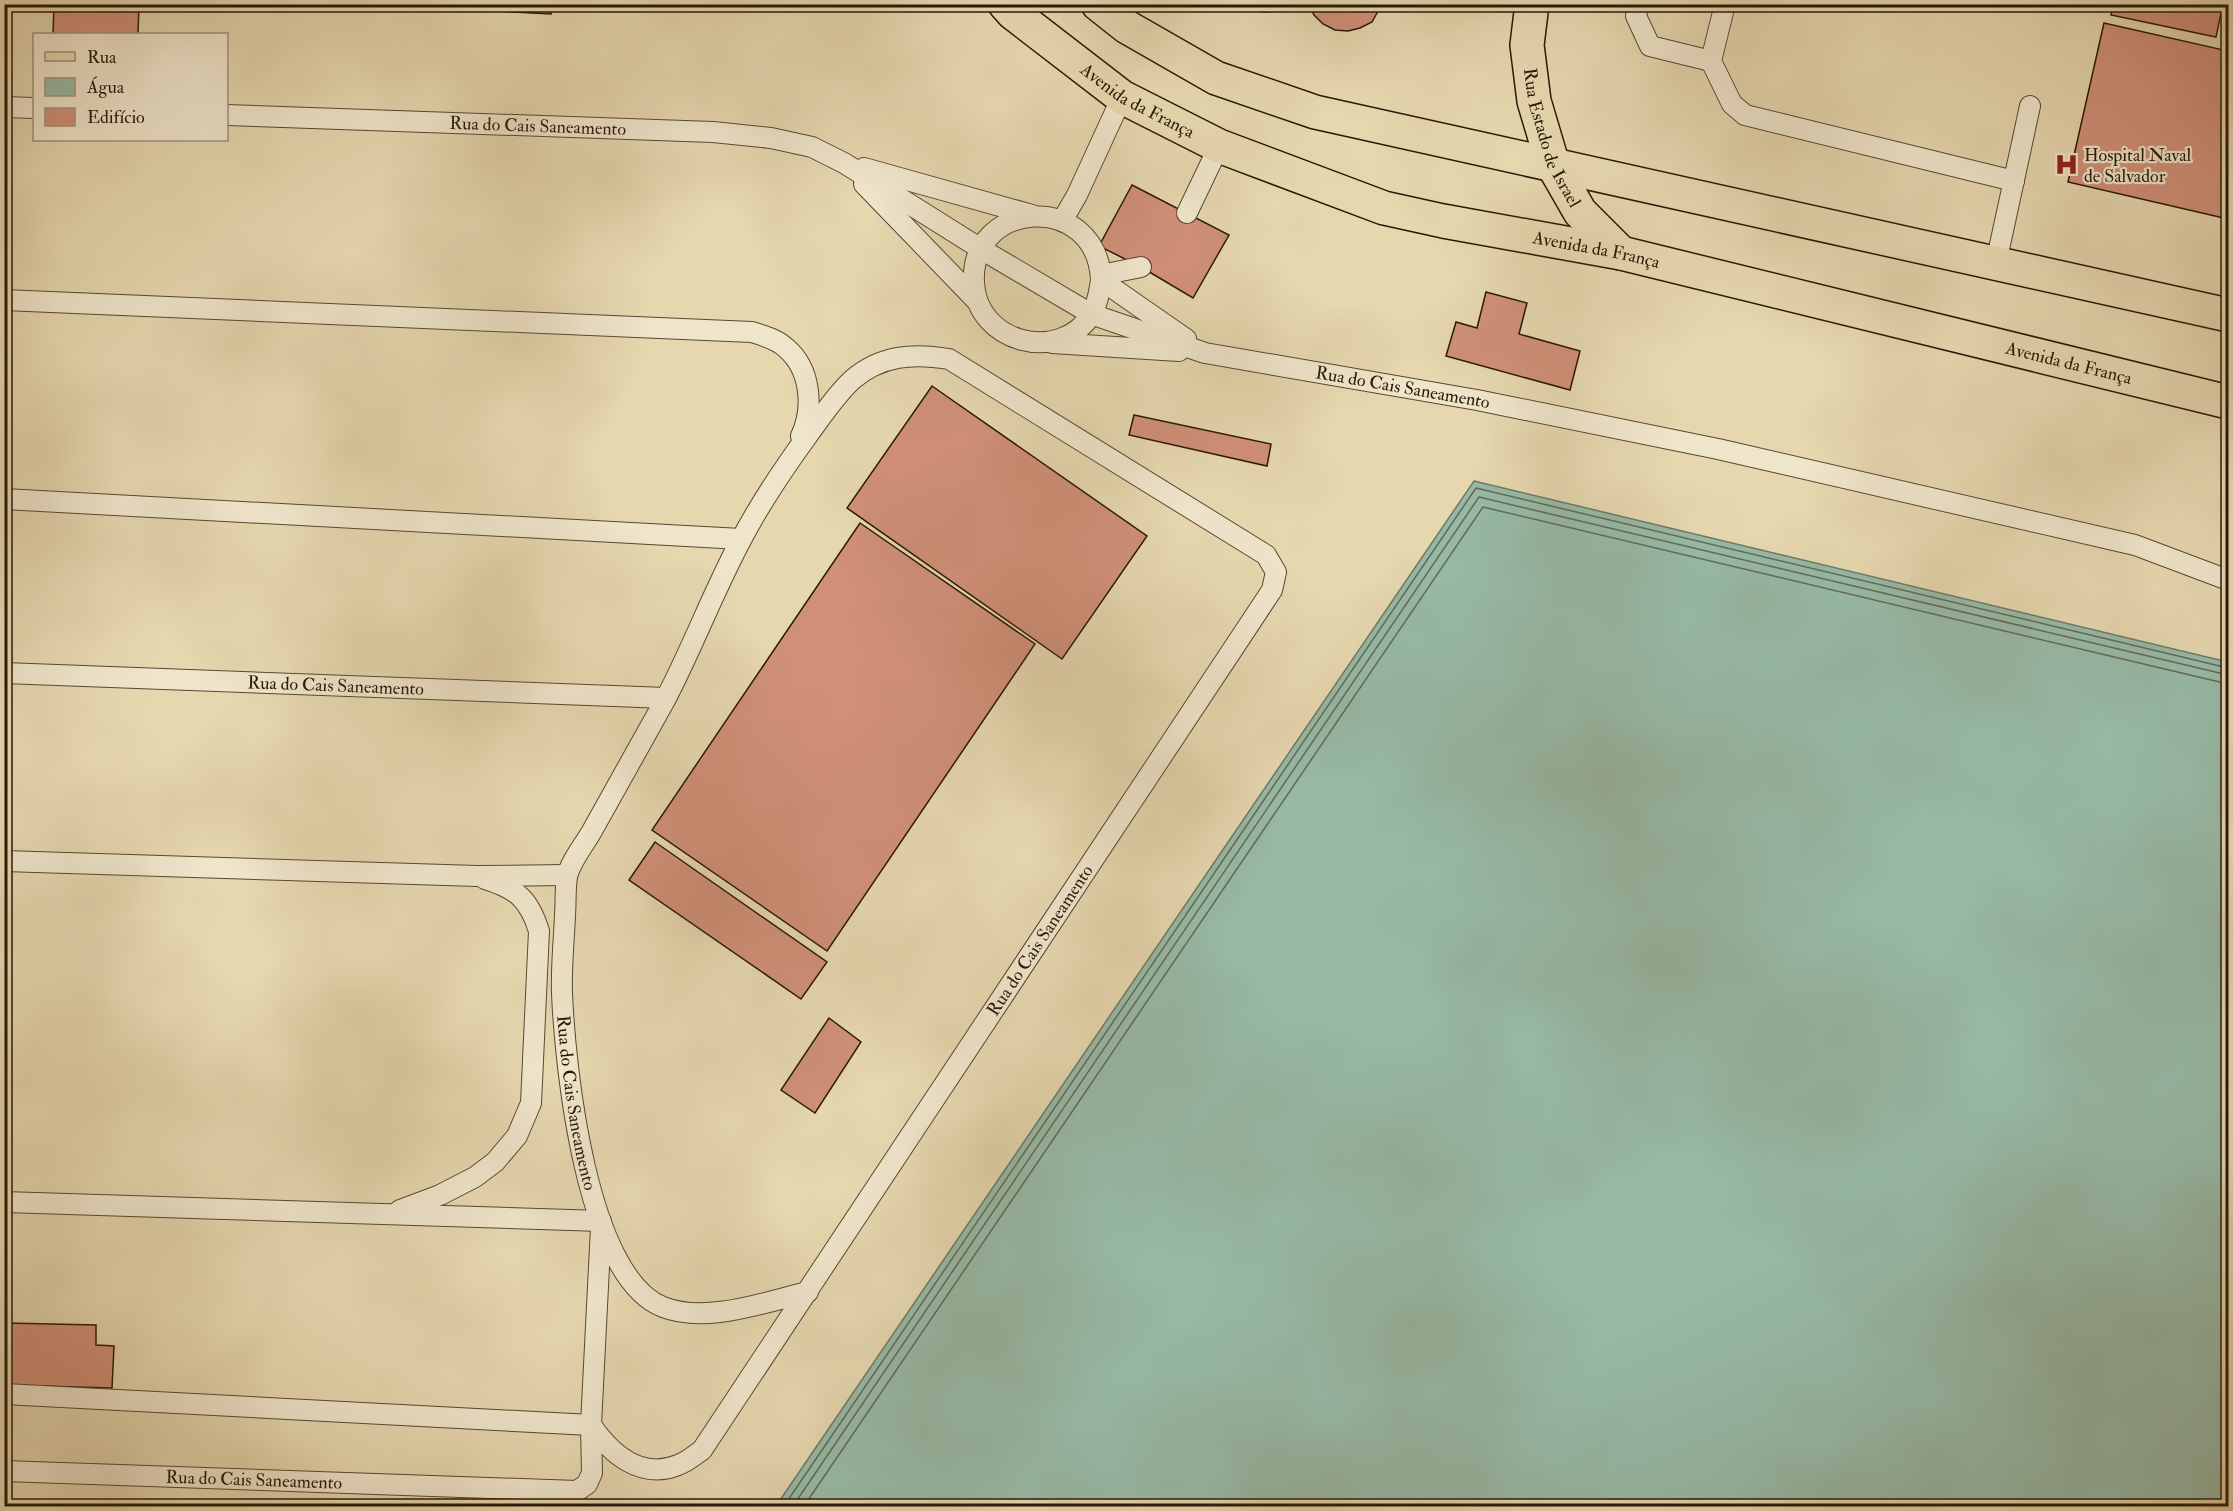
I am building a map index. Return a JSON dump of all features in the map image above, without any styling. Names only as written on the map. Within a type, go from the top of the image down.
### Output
[{"type":"main road","name":"Avenida da França","points":[[1005,4],[1022,20],[1122,97],[1219,146],[1384,208],[1621,253],[2229,402]]},
{"type":"main road","points":[[1098,4],[1127,27],[1216,78],[1315,112],[2229,315]]},
{"type":"main road","name":"Rua Estado de Israel","points":[[1532,4],[1527,45],[1534,101],[1552,165],[1580,212],[1621,253]]},
{"type":"lane","points":[[1638,4],[1636,16],[1650,46],[1712,62]]},
{"type":"lane","points":[[1725,4],[1712,62],[1732,104],[1745,115],[2014,181]]},
{"type":"lane","points":[[1062,221],[1077,195],[1122,97]]},
{"type":"lane","points":[[1996,263],[2030,106]]},
{"type":"lane","points":[[4,107],[33,108]]},
{"type":"lane","name":"Rua do Cais Saneamento","points":[[228,115],[713,132],[771,138],[812,147],[844,163],[981,249],[1091,314],[1205,353],[1477,400],[1718,449],[2135,545],[2229,580]]},
{"type":"lane","points":[[1186,213],[1219,146]]},
{"type":"lane","points":[[844,163],[1035,216],[1062,221],[1086,236],[1097,256],[1101,277],[1098,298],[1091,314],[1080,328],[1048,343]]},
{"type":"lane","points":[[844,163],[977,301],[998,330],[1014,339],[1031,343],[1205,353]]},
{"type":"lane","points":[[977,301],[974,283],[975,266],[981,249],[1004,225],[1018,218],[1035,216]]},
{"type":"lane","points":[[1101,277],[1141,267]]},
{"type":"lane","points":[[1101,277],[1205,353]]},
{"type":"lane","points":[[4,300],[752,332],[788,348],[801,367],[808,387],[810,406],[806,426],[792,458]]},
{"type":"lane","name":"Rua do Cais Saneamento","points":[[591,1425],[616,1454],[636,1467],[659,1469],[679,1465],[702,1450],[808,1292],[1272,590],[1276,572],[1266,555],[949,359],[908,355],[887,360],[871,367],[838,394],[792,458],[741,539],[666,698],[567,874],[562,989],[572,1103],[580,1144],[601,1221],[615,1257],[628,1279],[643,1296],[663,1307],[685,1312],[712,1314],[808,1292]]},
{"type":"lane","points":[[4,499],[741,539]]},
{"type":"lane","name":"Rua do Cais Saneamento","points":[[4,673],[666,698]]},
{"type":"lane","points":[[4,861],[477,876],[567,874]]},
{"type":"lane","points":[[392,1213],[440,1195],[475,1177],[495,1162],[517,1136],[531,1103],[539,931],[532,911],[520,895],[504,885],[477,876]]},
{"type":"lane","points":[[4,1202],[601,1221]]},
{"type":"lane","name":"Rua do Cais Saneamento","points":[[4,1471],[577,1491],[587,1484],[592,1473],[591,1425],[601,1221]]},
{"type":"lane","points":[[4,1394],[591,1425]]},
{"type":"water","points":[[1474,481],[2228,662],[2228,1506],[776,1506]]},
{"type":"building","points":[[54,4],[139,4],[138,33],[53,33]]},
{"type":"building","points":[[360,4],[552,4],[551,14]]},
{"type":"building","points":[[1242,4],[1288,4],[1280,10],[1267,12],[1254,11]]},
{"type":"building","points":[[1309,4],[1382,4],[1372,22],[1348,31],[1335,30],[1323,24],[1314,15]]},
{"type":"building","points":[[2113,4],[2223,4],[2216,37],[2111,15]]},
{"type":"building","points":[[2104,23],[2228,51],[2228,219],[2068,182]]},
{"type":"building","points":[[1132,185],[1229,235],[1193,298],[1141,267],[1099,246]]},
{"type":"building","points":[[1486,292],[1527,303],[1519,334],[1580,351],[1570,390],[1446,356],[1456,322],[1477,328]]},
{"type":"building","points":[[932,386],[1147,536],[1062,659],[847,508]]},
{"type":"building","points":[[1134,415],[1271,444],[1267,466],[1129,435]]},
{"type":"building","points":[[860,523],[1035,644],[827,951],[652,830]]},
{"type":"building","points":[[655,842],[827,962],[801,999],[629,880]]},
{"type":"building","points":[[829,1018],[861,1042],[815,1113],[781,1090]]},
{"type":"building","points":[[4,1074],[6,1074],[5,1129],[4,1129]]},
{"type":"building","points":[[6,1323],[96,1325],[96,1345],[114,1346],[112,1388],[5,1385]]},
{"type":"place","name":"Hospital Naval de Salvador","points":[[2066,165]]}]
